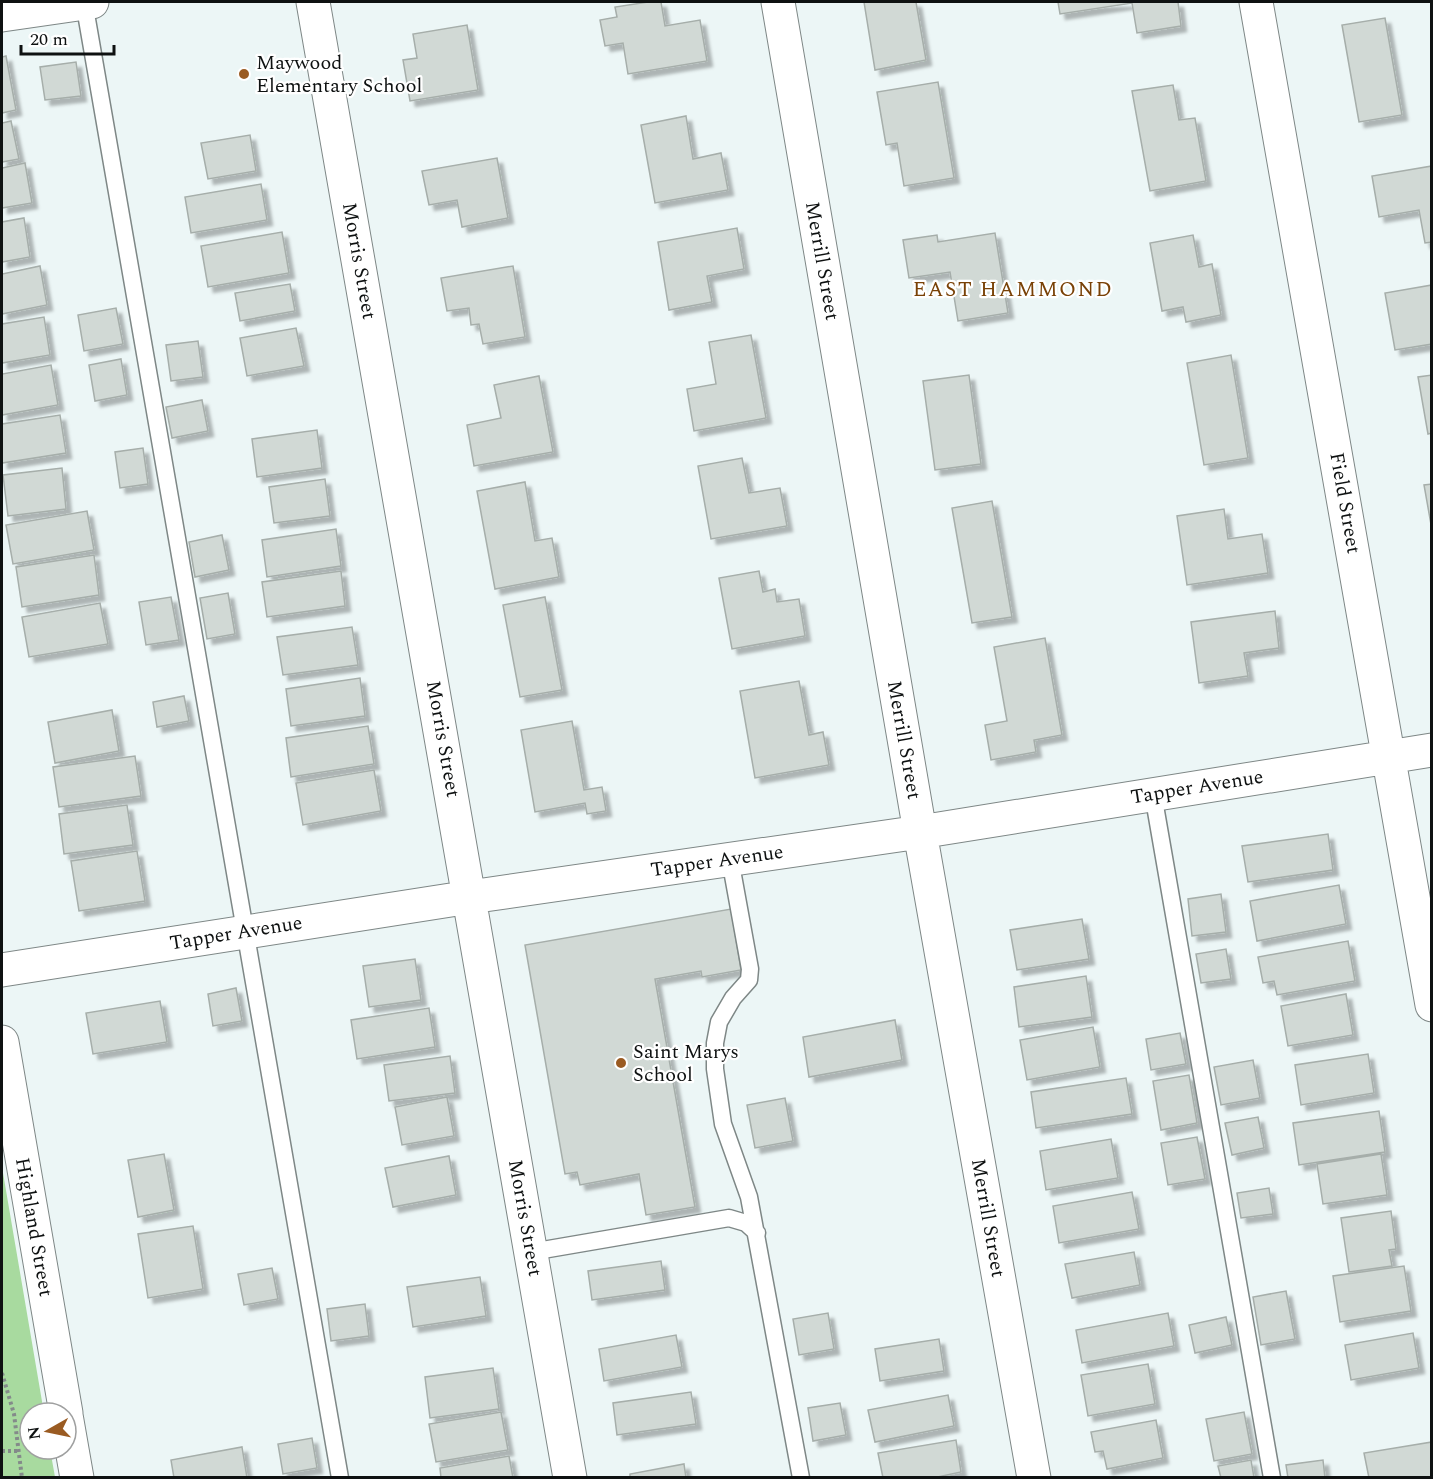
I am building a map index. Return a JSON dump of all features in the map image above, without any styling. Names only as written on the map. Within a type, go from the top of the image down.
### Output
[{"type":"street","points":[[2,15],[87,2]]},
{"type":"street","name":"Morris Street","points":[[313,2],[570,1478]]},
{"type":"street","name":"Merrill Street","points":[[778,2],[920,832],[1034,1478]]},
{"type":"street","name":"Field Street","points":[[1256,2],[1431,1005]]},
{"type":"street","name":"Tapper Avenue","points":[[2,970],[470,897],[920,832],[1431,750]]},
{"type":"street","name":"Highland Street","points":[[2,1042],[64,1401]]},
{"type":"street","name":"Highland Street","points":[[74,1461],[77,1478]]},
{"type":"lane","points":[[87,2],[340,1478]]},
{"type":"lane","points":[[1153,794],[1272,1478]]},
{"type":"lane","points":[[730,859],[750,969],[749,980],[733,998],[719,1022],[715,1044],[715,1070],[723,1124],[749,1197],[757,1233],[801,1478]]},
{"type":"lane","points":[[531,1252],[729,1218],[746,1223],[757,1233]]},
{"type":"path","points":[[2,1373],[14,1414],[18,1439]]},
{"type":"path","points":[[2,1451],[18,1451]]},
{"type":"path","points":[[21,1461],[22,1478]]},
{"type":"green space","points":[[2,1167],[42,1401],[18,1401],[18,1461],[52,1461],[55,1477],[2,1477]]},
{"type":"building","points":[[661,2],[665,26],[700,20],[707,61],[628,74],[623,43],[605,46],[600,20],[617,17],[615,7]]},
{"type":"building","points":[[864,2],[916,2],[926,60],[875,70]]},
{"type":"building","points":[[1058,2],[1178,2],[1181,26],[1137,33],[1132,3],[1060,14]]},
{"type":"building","points":[[1385,18],[1402,115],[1359,122],[1342,25]]},
{"type":"building","points":[[467,25],[478,90],[410,101],[403,60],[417,58],[413,34]]},
{"type":"building","points":[[6,56],[16,110],[2,113],[2,57]]},
{"type":"building","points":[[76,62],[81,96],[45,100],[40,67]]},
{"type":"building","points":[[938,82],[954,178],[904,186],[897,143],[886,145],[877,92]]},
{"type":"building","points":[[1173,85],[1179,120],[1195,118],[1206,181],[1150,191],[1132,91]]},
{"type":"building","points":[[686,116],[693,159],[721,153],[728,190],[655,203],[641,125]]},
{"type":"building","points":[[11,121],[19,159],[2,162],[2,123]]},
{"type":"building","points":[[250,135],[256,171],[208,179],[201,143]]},
{"type":"building","points":[[497,158],[508,218],[462,227],[457,200],[429,205],[422,171]]},
{"type":"building","points":[[25,163],[32,203],[2,208],[2,168]]},
{"type":"building","points":[[1432,166],[1432,242],[1425,243],[1419,210],[1379,217],[1372,176]]},
{"type":"building","points":[[261,184],[267,220],[191,233],[185,197]]},
{"type":"building","points":[[24,218],[30,257],[2,262],[2,222]]},
{"type":"building","points":[[737,228],[744,269],[707,276],[712,302],[669,310],[658,242]]},
{"type":"building","points":[[282,232],[289,273],[208,287],[201,246]]},
{"type":"building","points":[[995,233],[1008,313],[958,321],[950,272],[909,278],[903,240],[937,235],[938,242]]},
{"type":"building","points":[[1193,235],[1199,267],[1212,264],[1221,315],[1186,322],[1183,307],[1162,311],[1150,243]]},
{"type":"building","points":[[40,266],[47,305],[2,314],[2,274]]},
{"type":"building","points":[[513,266],[525,337],[483,344],[479,324],[471,325],[469,308],[447,311],[441,278]]},
{"type":"building","points":[[290,284],[295,311],[240,321],[235,293]]},
{"type":"building","points":[[1432,285],[1432,344],[1395,350],[1385,293]]},
{"type":"building","points":[[116,308],[123,344],[84,351],[78,315]]},
{"type":"building","points":[[44,317],[50,355],[2,363],[2,324]]},
{"type":"building","points":[[296,328],[304,366],[247,376],[240,338]]},
{"type":"building","points":[[751,335],[766,418],[694,431],[687,389],[716,384],[709,342]]},
{"type":"building","points":[[198,341],[203,377],[171,381],[166,345]]},
{"type":"building","points":[[1231,355],[1248,458],[1204,465],[1187,363]]},
{"type":"building","points":[[121,359],[127,395],[95,401],[89,365]]},
{"type":"building","points":[[51,365],[58,405],[2,415],[2,374]]},
{"type":"building","points":[[969,375],[981,464],[935,470],[923,381]]},
{"type":"building","points":[[1432,375],[1432,433],[1428,434],[1418,377]]},
{"type":"building","points":[[539,376],[553,452],[474,466],[467,425],[501,418],[494,385]]},
{"type":"building","points":[[202,400],[208,431],[172,438],[166,407]]},
{"type":"building","points":[[60,415],[66,453],[2,463],[2,424]]},
{"type":"building","points":[[317,430],[322,468],[257,477],[252,439]]},
{"type":"building","points":[[143,448],[148,484],[120,488],[115,452]]},
{"type":"building","points":[[742,458],[749,493],[780,488],[787,526],[711,539],[698,466]]},
{"type":"building","points":[[62,468],[66,509],[8,516],[3,475]]},
{"type":"building","points":[[325,479],[330,516],[274,523],[269,487]]},
{"type":"building","points":[[525,482],[535,541],[552,538],[559,577],[495,589],[477,491]]},
{"type":"building","points":[[1432,484],[1432,530],[1424,485]]},
{"type":"building","points":[[992,501],[1012,617],[972,623],[952,508]]},
{"type":"building","points":[[1224,509],[1228,539],[1262,534],[1268,573],[1187,585],[1177,516]]},
{"type":"building","points":[[87,511],[94,550],[13,564],[6,525]]},
{"type":"building","points":[[336,529],[341,566],[267,577],[262,540]]},
{"type":"building","points":[[222,535],[229,570],[195,577],[189,542]]},
{"type":"building","points":[[94,555],[99,595],[22,607],[16,567]]},
{"type":"building","points":[[341,571],[345,606],[267,617],[262,582]]},
{"type":"building","points":[[759,571],[763,592],[775,589],[777,602],[799,599],[805,636],[732,649],[719,578]]},
{"type":"building","points":[[228,593],[235,634],[207,639],[200,598]]},
{"type":"building","points":[[171,597],[179,640],[146,645],[139,602]]},
{"type":"building","points":[[545,597],[562,690],[520,697],[503,605]]},
{"type":"building","points":[[100,603],[108,644],[29,657],[22,617]]},
{"type":"building","points":[[1275,611],[1279,648],[1244,653],[1248,676],[1199,683],[1191,622]]},
{"type":"building","points":[[352,627],[358,665],[283,675],[277,637]]},
{"type":"building","points":[[1045,638],[1062,735],[1034,740],[1036,752],[991,760],[985,725],[1007,721],[994,647]]},
{"type":"building","points":[[360,678],[365,716],[291,726],[286,689]]},
{"type":"building","points":[[799,681],[809,735],[823,732],[829,765],[755,778],[740,691]]},
{"type":"building","points":[[184,696],[189,721],[157,727],[153,702]]},
{"type":"building","points":[[112,710],[119,751],[55,763],[48,722]]},
{"type":"building","points":[[572,721],[584,790],[602,787],[606,811],[587,814],[585,803],[535,812],[521,730]]},
{"type":"building","points":[[368,726],[374,764],[291,777],[286,738]]},
{"type":"building","points":[[135,756],[141,796],[59,807],[53,767]]},
{"type":"building","points":[[374,770],[381,811],[303,825],[296,783]]},
{"type":"building","points":[[127,805],[133,845],[64,854],[59,814]]},
{"type":"building","points":[[1328,834],[1333,870],[1248,882],[1242,846]]},
{"type":"building","points":[[137,851],[145,901],[79,911],[71,861]]},
{"type":"building","points":[[1339,885],[1346,924],[1257,941],[1250,901]]},
{"type":"building","points":[[1221,894],[1226,932],[1192,936],[1188,899]]},
{"type":"building","points":[[731,909],[741,970],[702,977],[701,971],[655,979],[695,1207],[646,1215],[639,1174],[580,1185],[577,1172],[565,1174],[525,945]]},
{"type":"building","points":[[1082,919],[1089,959],[1017,970],[1010,930]]},
{"type":"building","points":[[1348,941],[1355,981],[1277,995],[1274,981],[1263,983],[1258,957]]},
{"type":"building","points":[[1226,949],[1231,979],[1201,983],[1196,954]]},
{"type":"building","points":[[415,959],[421,1000],[369,1007],[363,966]]},
{"type":"building","points":[[1086,976],[1092,1017],[1019,1027],[1014,987]]},
{"type":"building","points":[[236,988],[242,1021],[213,1026],[208,994]]},
{"type":"building","points":[[1346,994],[1353,1035],[1288,1046],[1281,1006]]},
{"type":"building","points":[[160,1001],[167,1042],[93,1054],[86,1013]]},
{"type":"building","points":[[429,1008],[435,1047],[357,1059],[351,1020]]},
{"type":"building","points":[[895,1020],[902,1060],[809,1077],[803,1037]]},
{"type":"building","points":[[1093,1027],[1100,1067],[1027,1080],[1020,1040]]},
{"type":"building","points":[[1180,1033],[1186,1064],[1151,1070],[1146,1039]]},
{"type":"building","points":[[1368,1054],[1374,1093],[1301,1105],[1295,1065]]},
{"type":"building","points":[[450,1056],[455,1093],[389,1101],[384,1065]]},
{"type":"building","points":[[1253,1060],[1260,1098],[1221,1105],[1214,1067]]},
{"type":"building","points":[[1189,1075],[1197,1123],[1161,1130],[1153,1081]]},
{"type":"building","points":[[1126,1078],[1132,1114],[1036,1128],[1031,1092]]},
{"type":"building","points":[[447,1097],[454,1136],[402,1145],[395,1107]]},
{"type":"building","points":[[785,1098],[793,1141],[755,1148],[747,1105]]},
{"type":"building","points":[[1379,1111],[1385,1152],[1299,1165],[1293,1123]]},
{"type":"building","points":[[1258,1117],[1264,1148],[1232,1155],[1225,1123]]},
{"type":"building","points":[[1197,1137],[1205,1179],[1168,1185],[1161,1143]]},
{"type":"building","points":[[1111,1139],[1118,1178],[1046,1190],[1040,1151]]},
{"type":"building","points":[[164,1154],[174,1210],[138,1217],[128,1160]]},
{"type":"building","points":[[1381,1154],[1387,1195],[1323,1204],[1317,1164]]},
{"type":"building","points":[[449,1156],[456,1195],[393,1207],[385,1168]]},
{"type":"building","points":[[1269,1188],[1273,1214],[1241,1218],[1237,1193]]},
{"type":"building","points":[[1132,1192],[1139,1229],[1059,1243],[1053,1206]]},
{"type":"building","points":[[1391,1211],[1396,1249],[1389,1250],[1392,1266],[1349,1272],[1341,1218]]},
{"type":"building","points":[[193,1226],[203,1289],[148,1298],[138,1234]]},
{"type":"building","points":[[1134,1252],[1140,1285],[1072,1298],[1065,1264]]},
{"type":"building","points":[[661,1261],[665,1290],[592,1300],[588,1271]]},
{"type":"building","points":[[1404,1266],[1411,1311],[1340,1322],[1333,1276]]},
{"type":"building","points":[[272,1268],[278,1299],[244,1305],[238,1274]]},
{"type":"building","points":[[480,1277],[486,1316],[413,1327],[407,1287]]},
{"type":"building","points":[[1286,1291],[1295,1339],[1261,1345],[1253,1297]]},
{"type":"building","points":[[365,1304],[369,1336],[331,1341],[327,1309]]},
{"type":"building","points":[[828,1313],[834,1349],[799,1355],[793,1319]]},
{"type":"building","points":[[1168,1313],[1174,1346],[1082,1363],[1076,1330]]},
{"type":"building","points":[[1226,1317],[1232,1345],[1195,1353],[1189,1325]]},
{"type":"building","points":[[1413,1333],[1419,1368],[1351,1380],[1345,1345]]},
{"type":"building","points":[[676,1335],[682,1367],[604,1381],[599,1349]]},
{"type":"building","points":[[939,1339],[944,1371],[880,1381],[875,1349]]},
{"type":"building","points":[[1148,1364],[1155,1404],[1088,1416],[1081,1375]]},
{"type":"building","points":[[493,1368],[499,1409],[430,1418],[425,1377]]},
{"type":"building","points":[[691,1392],[696,1424],[617,1435],[613,1403]]},
{"type":"building","points":[[948,1395],[954,1426],[875,1442],[868,1410]]},
{"type":"building","points":[[840,1403],[846,1435],[813,1441],[808,1408]]},
{"type":"building","points":[[501,1412],[508,1450],[436,1462],[429,1424]]},
{"type":"building","points":[[1244,1412],[1252,1454],[1214,1461],[1206,1419]]},
{"type":"building","points":[[1156,1420],[1163,1458],[1107,1469],[1103,1451],[1095,1452],[1091,1432]]},
{"type":"building","points":[[312,1438],[317,1468],[283,1474],[278,1444]]},
{"type":"building","points":[[956,1440],[961,1472],[933,1478],[883,1478],[878,1453]]},
{"type":"building","points":[[1432,1442],[1432,1478],[1369,1478],[1364,1453]]},
{"type":"building","points":[[242,1447],[247,1478],[174,1478],[171,1460]]},
{"type":"building","points":[[509,1456],[513,1478],[441,1478],[440,1468]]},
{"type":"building","points":[[1251,1460],[1254,1478],[1221,1478],[1218,1466]]},
{"type":"building","points":[[1323,1460],[1325,1478],[1288,1478],[1286,1465]]},
{"type":"building","points":[[684,1464],[686,1478],[630,1478],[630,1474]]},
{"type":"place","name":"Maywood Elementary School","points":[[244,74]]},
{"type":"place","name":"Saint Marys School","points":[[621,1063]]},
{"type":"district","name":"EAST HAMMOND","points":[[1013,290]]}]
